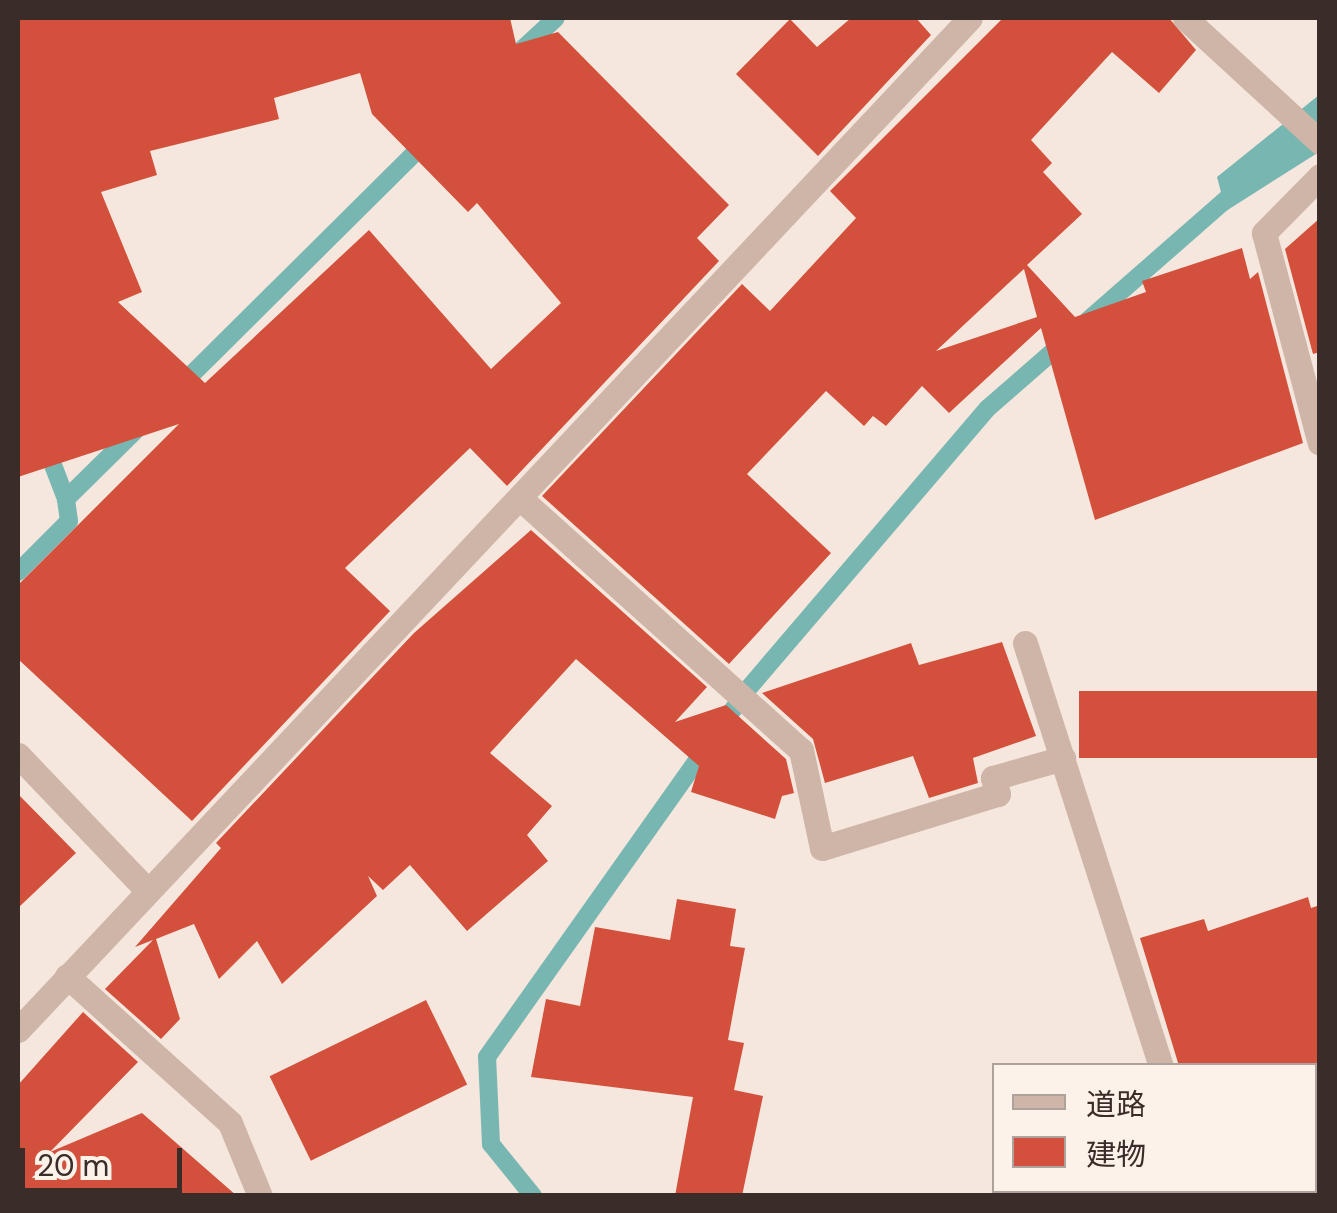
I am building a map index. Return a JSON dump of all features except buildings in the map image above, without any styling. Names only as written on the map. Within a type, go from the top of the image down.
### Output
[{"type":"street","points":[[1185,18],[1290,108],[1320,142]]},
{"type":"street","points":[[18,1030],[145,888],[522,500],[955,23]]},
{"type":"street","points":[[1320,176],[1264,232],[1320,444]]},
{"type":"street","points":[[522,500],[801,750],[822,848],[998,794],[992,778],[1063,758]]},
{"type":"street","points":[[1026,643],[1160,1063]]},
{"type":"street","points":[[18,755],[145,888]]},
{"type":"street","points":[[67,976],[230,1123],[260,1196]]},
{"type":"water","points":[[1319,95],[1319,152],[1226,211],[1217,177]]},
{"type":"waterway","points":[[516,55],[556,18]]},
{"type":"waterway","points":[[178,388],[429,139]]},
{"type":"waterway","points":[[1086,322],[1239,188]]},
{"type":"waterway","points":[[533,1196],[491,1144],[487,1057],[747,690],[988,408],[1066,340]]},
{"type":"waterway","points":[[18,572],[69,521],[66,499],[138,428]]},
{"type":"waterway","points":[[45,444],[66,499]]}]
